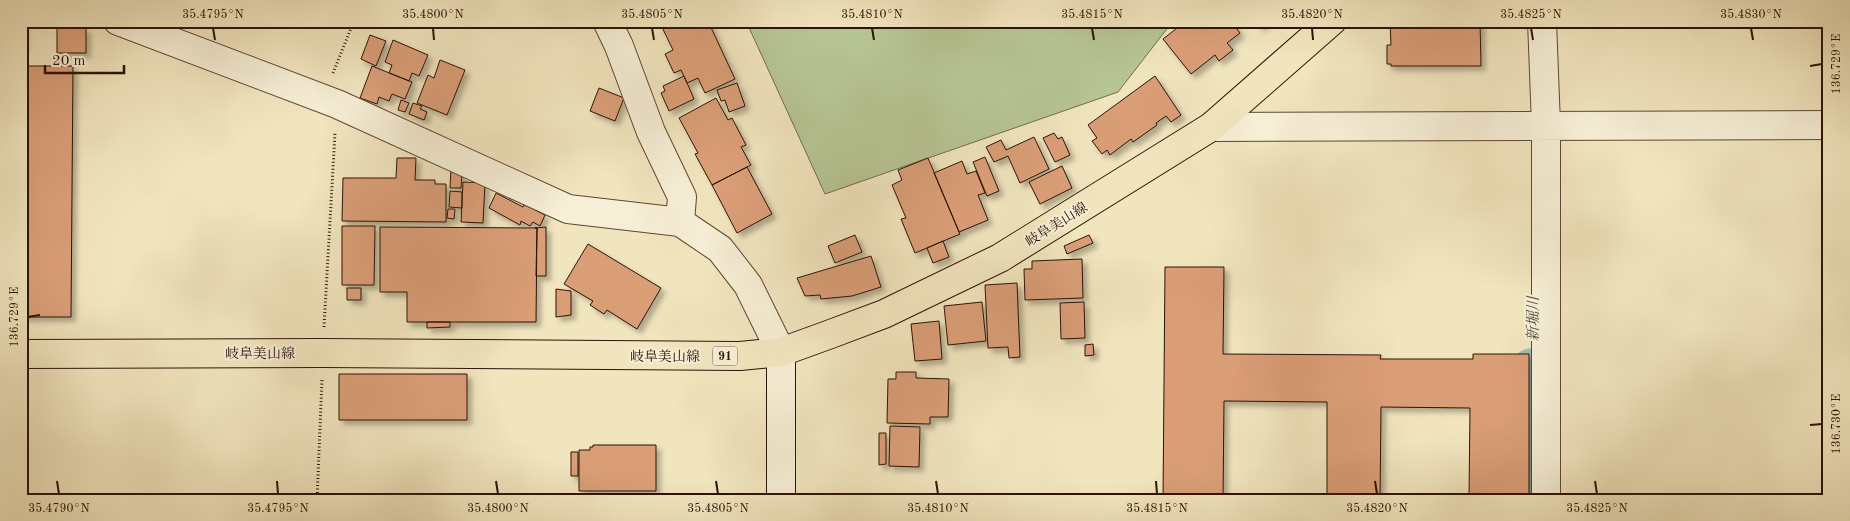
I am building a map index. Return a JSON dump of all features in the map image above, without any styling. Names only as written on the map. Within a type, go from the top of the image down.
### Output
[{"type":"main road","name":"岐阜美山線","points":[[21,354],[322,353],[740,356],[781,352],[884,314],[1000,258],[1210,127],[1332,21]]},
{"type":"street","points":[[118,21],[329,102],[568,209],[680,222],[720,249],[748,285],[781,352],[781,500]]},
{"type":"street","points":[[607,21],[619,46],[651,132],[682,197],[680,222]]},
{"type":"street","points":[[1542,21],[1546,125],[1546,500]]},
{"type":"street","points":[[1210,127],[1829,125]]},
{"type":"path","points":[[317,500],[329,102],[354,21]]},
{"type":"green space","points":[[746,21],[1173,21],[1118,92],[825,194]]},
{"type":"building","points":[[21,21],[23,21],[23,48],[21,48]]},
{"type":"building","points":[[659,21],[708,21],[735,79],[705,93],[698,78],[687,83],[681,70],[674,73],[665,54],[673,50]]},
{"type":"building","points":[[1186,21],[1231,21],[1240,33],[1227,43],[1233,50],[1219,61],[1215,55],[1191,74],[1163,39]]},
{"type":"building","points":[[1255,21],[1266,21],[1260,27]]},
{"type":"building","points":[[1390,21],[1480,21],[1481,66],[1391,66],[1391,64],[1387,64],[1387,45],[1391,45]]},
{"type":"building","points":[[57,28],[86,28],[86,53],[57,53]]},
{"type":"building","points":[[370,35],[386,41],[376,66],[361,59]]},
{"type":"building","points":[[393,40],[428,55],[419,76],[412,73],[409,81],[389,73],[392,65],[385,62]]},
{"type":"building","points":[[440,60],[465,70],[447,115],[417,103],[428,75],[434,78]]},
{"type":"building","points":[[21,66],[73,66],[71,317],[21,317]]},
{"type":"building","points":[[372,66],[412,82],[405,99],[392,94],[389,101],[379,97],[377,104],[360,98]]},
{"type":"building","points":[[684,76],[694,99],[669,111],[661,93],[665,91],[663,86]]},
{"type":"building","points":[[1155,76],[1181,115],[1171,122],[1166,116],[1133,142],[1131,139],[1110,155],[1107,150],[1102,154],[1092,141],[1097,138],[1088,125]]},
{"type":"building","points":[[737,83],[745,106],[729,112],[725,100],[721,101],[717,90]]},
{"type":"building","points":[[599,88],[624,98],[615,121],[590,111]]},
{"type":"building","points":[[716,98],[728,120],[732,118],[746,145],[741,147],[751,165],[712,185],[695,154],[698,153],[679,118]]},
{"type":"building","points":[[401,100],[409,103],[405,112],[398,110]]},
{"type":"building","points":[[413,103],[422,106],[420,109],[427,112],[424,120],[409,114]]},
{"type":"building","points":[[1054,133],[1058,139],[1062,137],[1070,155],[1055,162],[1043,138]]},
{"type":"building","points":[[1034,137],[1049,169],[1020,183],[1008,156],[994,162],[986,147],[1001,140],[1006,150]]},
{"type":"building","points":[[985,157],[999,191],[987,196],[973,162]]},
{"type":"building","points":[[397,158],[416,158],[415,180],[435,180],[435,184],[446,184],[446,222],[342,221],[343,178],[396,178]]},
{"type":"building","points":[[928,158],[960,234],[915,253],[901,219],[906,218],[892,185],[902,180],[898,170]]},
{"type":"building","points":[[962,161],[967,174],[976,171],[985,193],[978,195],[988,220],[959,232],[934,173]]},
{"type":"building","points":[[1062,166],[1072,188],[1040,204],[1029,182]]},
{"type":"building","points":[[747,167],[772,214],[737,233],[712,185]]},
{"type":"building","points":[[451,168],[462,173],[461,188],[450,188]]},
{"type":"building","points":[[463,182],[485,183],[483,223],[461,222]]},
{"type":"building","points":[[450,191],[462,192],[462,208],[449,207]]},
{"type":"building","points":[[496,193],[523,207],[524,204],[545,215],[540,226],[533,222],[530,226],[521,221],[520,225],[489,208]]},
{"type":"building","points":[[448,209],[455,209],[454,219],[447,218]]},
{"type":"building","points":[[342,226],[375,226],[374,285],[342,285]]},
{"type":"building","points":[[380,227],[537,228],[536,322],[407,322],[407,292],[380,292]]},
{"type":"building","points":[[546,227],[546,276],[536,276],[537,228],[535,228]]},
{"type":"building","points":[[855,235],[862,252],[835,263],[828,246]]},
{"type":"building","points":[[1089,235],[1093,243],[1067,254],[1064,246]]},
{"type":"building","points":[[943,241],[949,257],[933,263],[927,248]]},
{"type":"building","points":[[588,244],[661,288],[637,329],[607,310],[604,314],[590,305],[593,301],[564,284]]},
{"type":"building","points":[[871,256],[881,287],[852,296],[821,299],[820,295],[805,296],[797,278]]},
{"type":"building","points":[[1082,259],[1083,298],[1025,300],[1024,269],[1032,269],[1032,261]]},
{"type":"building","points":[[1165,267],[1224,267],[1223,354],[1381,355],[1380,359],[1473,359],[1473,354],[1529,354],[1529,500],[1469,500],[1470,408],[1381,407],[1380,500],[1327,500],[1327,402],[1224,401],[1223,500],[1163,500]]},
{"type":"building","points":[[1017,283],[1020,357],[1009,358],[1008,347],[988,348],[985,285]]},
{"type":"building","points":[[347,288],[361,288],[361,300],[347,300]]},
{"type":"building","points":[[556,289],[571,291],[571,315],[556,317]]},
{"type":"building","points":[[982,302],[986,341],[948,345],[944,306]]},
{"type":"building","points":[[1084,302],[1085,338],[1061,339],[1060,303]]},
{"type":"building","points":[[939,321],[942,359],[915,361],[911,324]]},
{"type":"building","points":[[427,322],[450,322],[450,327],[427,328]]},
{"type":"building","points":[[1093,344],[1094,355],[1085,356],[1085,345]]},
{"type":"building","points":[[896,372],[916,372],[916,378],[949,379],[948,417],[930,417],[930,424],[887,423],[888,379],[896,379]]},
{"type":"building","points":[[339,374],[467,374],[467,420],[339,420]]},
{"type":"building","points":[[890,426],[920,427],[919,467],[889,466]]},
{"type":"building","points":[[879,433],[886,433],[886,464],[879,465]]},
{"type":"building","points":[[593,445],[656,445],[656,491],[579,491],[579,450],[590,450],[590,447],[593,447]]},
{"type":"building","points":[[571,452],[578,452],[578,476],[571,476]]},
{"type":"building","points":[[286,499],[286,500],[224,500]]},
{"type":"waterway","name":"新堀川","points":[[1532,500],[1533,372]]}]
